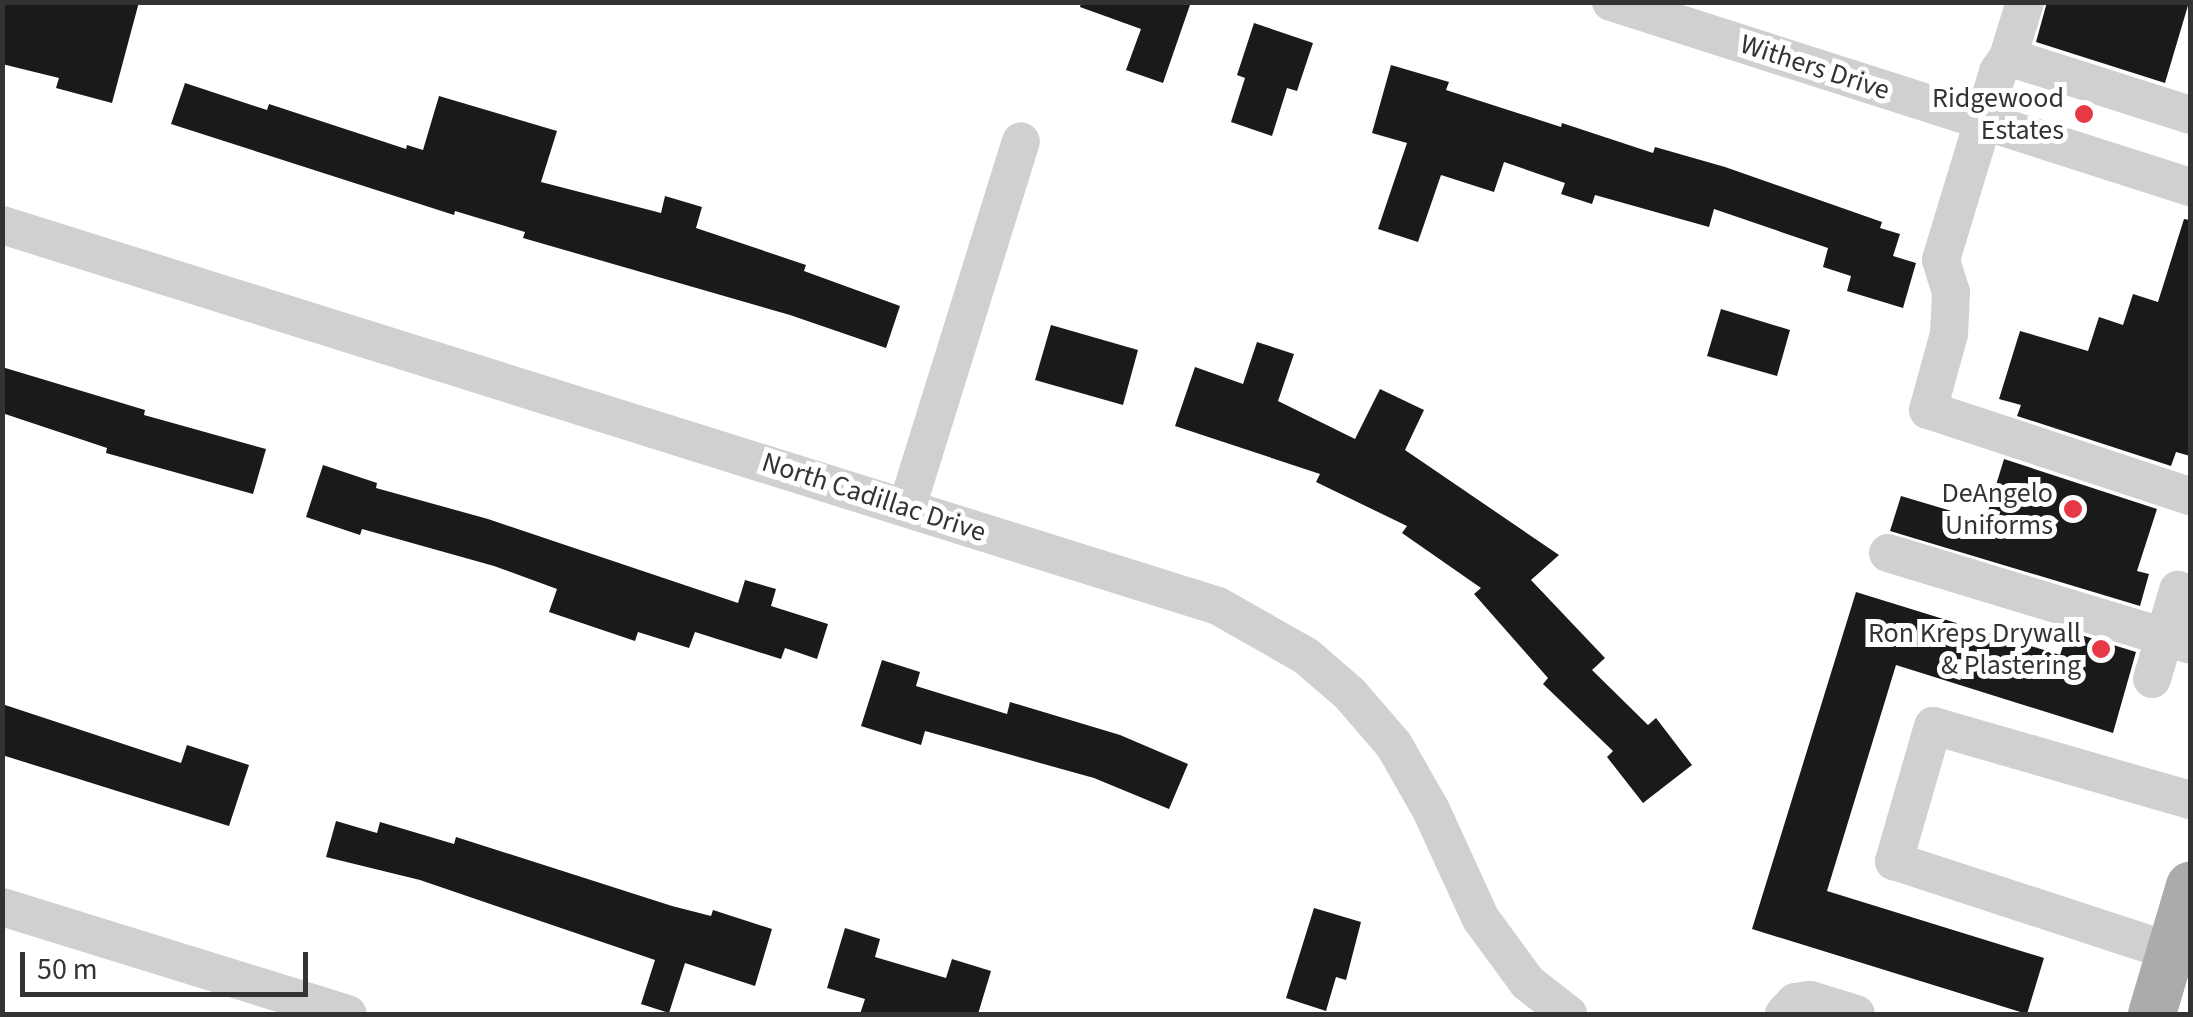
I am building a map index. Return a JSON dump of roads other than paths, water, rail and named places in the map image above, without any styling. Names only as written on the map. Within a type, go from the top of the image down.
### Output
[{"type":"main road","points":[[2152,1014],[2181,954],[2190,886]]},
{"type":"street","name":"Withers Drive","points":[[1611,2],[1693,15],[1984,122],[2190,187]]},
{"type":"street","points":[[2025,2],[2015,59],[1998,72],[1941,260],[1950,292],[1949,334],[1928,410],[2190,496]]},
{"type":"street","points":[[2015,59],[2190,115]]},
{"type":"street","points":[[907,507],[1022,141]]},
{"type":"street","name":"North Cadillac Drive","points":[[2,224],[1218,606],[1306,656],[1350,694],[1394,745],[1431,810],[1464,889],[1524,999],[1568,1014]]},
{"type":"street","points":[[1888,553],[2177,641]]},
{"type":"street","points":[[2152,679],[2177,641],[2178,590]]},
{"type":"street","points":[[2181,954],[1894,861],[1933,726],[2190,800]]},
{"type":"street","points":[[2,907],[348,1014]]},
{"type":"street","points":[[1784,1014],[1794,1002],[1810,1000],[1856,1014]]},
{"type":"place","name":"Ridgewood Estates","points":[[2084,114]]},
{"type":"place","name":"DeAngelo Uniforms","points":[[2073,509]]},
{"type":"place","name":"Ron Kreps Drywall & Plastering","points":[[2101,649]]}]
